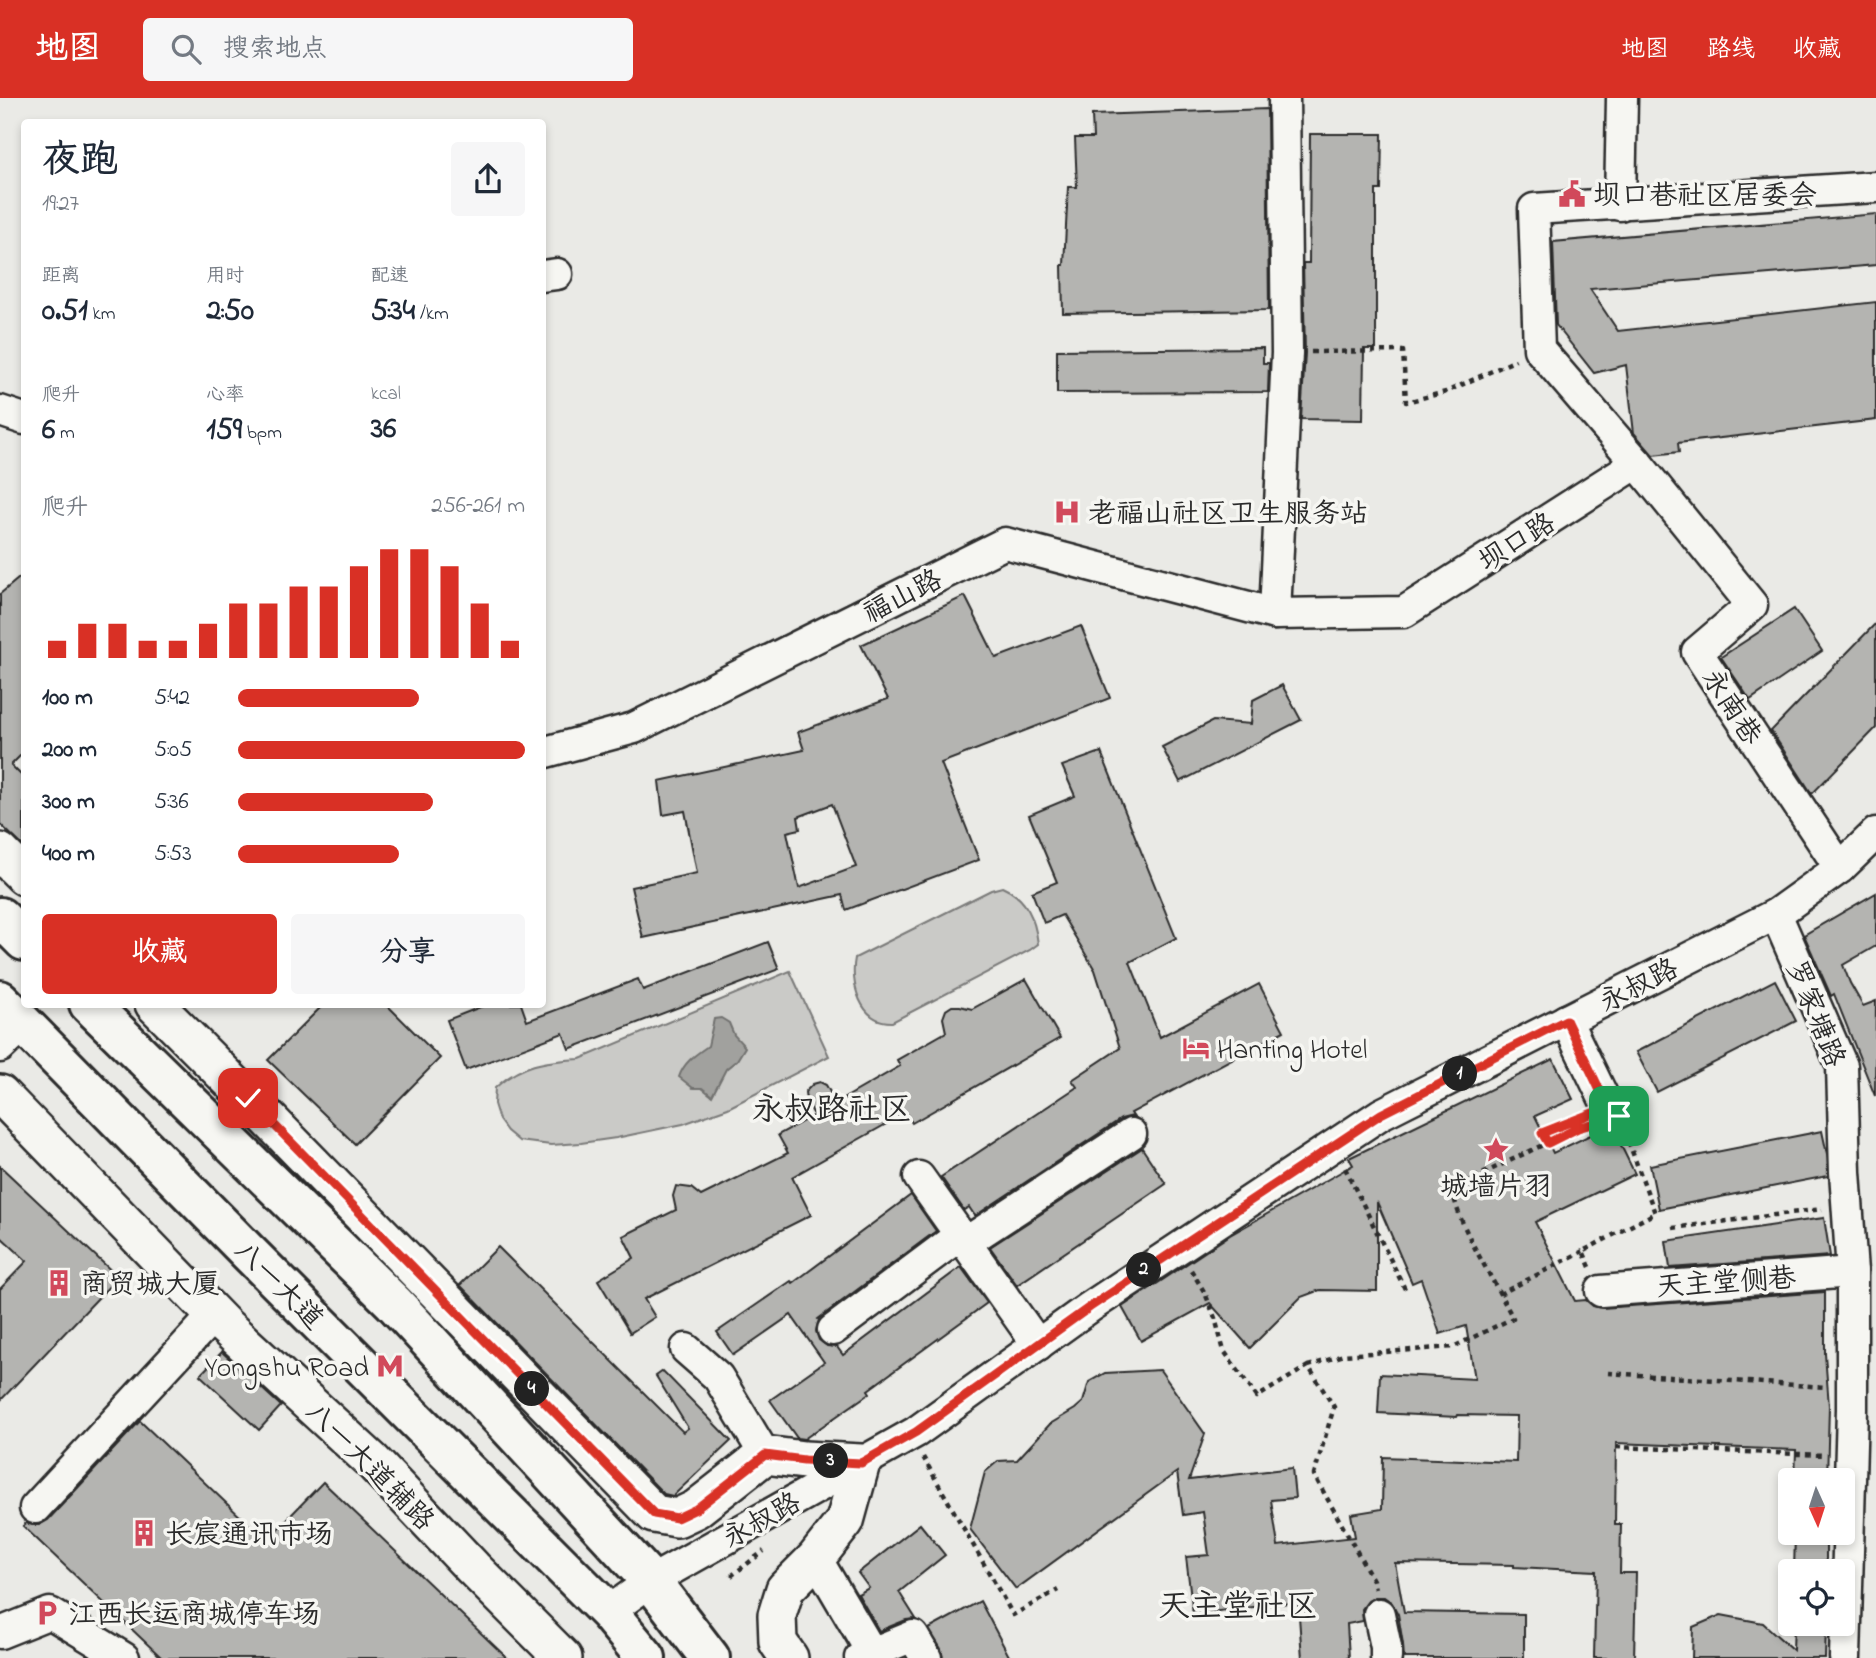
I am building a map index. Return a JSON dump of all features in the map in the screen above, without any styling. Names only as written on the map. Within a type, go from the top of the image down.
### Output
[{"type":"highway","points":[[0,917],[21,938]]},
{"type":"highway","points":[[93,1008],[394,1303],[651,1581],[710,1658]]},
{"type":"highway","name":"八一大道","points":[[8,1024],[248,1252],[608,1612],[646,1658]]},
{"type":"main road","points":[[0,852],[21,873]]},
{"type":"main road","points":[[158,1008],[654,1514],[677,1518],[696,1509],[765,1455],[861,1463],[845,1521],[816,1558],[785,1589],[777,1615],[778,1642],[789,1658]]},
{"type":"main road","name":"八一大道辅路","points":[[0,1094],[214,1315],[372,1461],[472,1568],[562,1658]]},
{"type":"street","points":[[1275,614],[1287,353],[1284,98]]},
{"type":"street","points":[[1620,205],[1622,98]]},
{"type":"street","points":[[1637,463],[1539,349],[1534,209],[1876,187]]},
{"type":"street","points":[[0,411],[21,418]]},
{"type":"street","name":"坝口路","points":[[1275,614],[1404,611],[1637,463]]},
{"type":"street","name":"永南巷","points":[[1637,463],[1752,605],[1697,652],[1840,868]]},
{"type":"street","name":"福山路","points":[[546,752],[634,728],[1005,543],[1275,614]]},
{"type":"street","name":"永叔路","points":[[608,1612],[651,1581],[910,1435],[1177,1248],[1381,1114],[1776,914],[1840,868],[1876,833]]},
{"type":"street","name":"罗家塘路","points":[[1776,914],[1842,1066],[1847,1205],[1860,1402],[1850,1456],[1845,1658]]},
{"type":"street","points":[[1566,1020],[1608,1115]]},
{"type":"street","points":[[833,1330],[963,1239],[1131,1134]]},
{"type":"street","points":[[919,1177],[1038,1345]]},
{"type":"street","name":"天主堂侧巷","points":[[1601,1291],[1852,1272]]},
{"type":"street","points":[[35,1508],[214,1315]]},
{"type":"street","points":[[686,1349],[718,1377],[765,1455]]},
{"type":"street","points":[[816,1558],[866,1656],[913,1636],[926,1658]]},
{"type":"street","points":[[0,1633],[50,1613],[124,1658]]},
{"type":"street","points":[[1379,1614],[1386,1658]]},
{"type":"path","points":[[1287,353],[1403,351],[1406,402],[1446,392],[1539,349]]},
{"type":"path","points":[[1548,1143],[1542,1133],[1608,1115]]},
{"type":"path","points":[[1177,1248],[1205,1293],[1224,1351],[1257,1397],[1308,1366],[1344,1355],[1453,1347],[1513,1318],[1473,1244],[1454,1200],[1454,1188],[1608,1115]]},
{"type":"path","points":[[1500,1294],[1655,1213],[1608,1115]]},
{"type":"path","points":[[1333,1145],[1405,1289]]},
{"type":"path","points":[[1674,1228],[1847,1205]]},
{"type":"path","points":[[1583,1251],[1601,1291]]},
{"type":"path","points":[[1308,1366],[1334,1407],[1314,1475],[1373,1580],[1379,1614]]},
{"type":"path","points":[[1608,1373],[1860,1402]]},
{"type":"path","points":[[910,1435],[1013,1615],[1058,1590]]},
{"type":"path","points":[[1616,1447],[1850,1456]]},
{"type":"shaded area","points":[[1002,887],[1024,903],[1035,926],[1038,944],[892,1022],[881,1021],[865,1009],[856,990],[855,958]]},
{"type":"shaded area","points":[[790,971],[829,1056],[728,1108],[683,1124],[616,1138],[551,1145],[519,1141],[499,1120],[494,1104],[495,1088],[514,1074],[534,1065],[580,1059]]},
{"type":"shaded area","points":[[721,1018],[729,1023],[734,1035],[745,1047],[737,1060],[726,1069],[712,1096],[702,1088],[693,1088],[679,1077],[687,1063],[708,1046],[714,1019]]},
{"type":"building","points":[[1267,109],[1269,310],[1063,313],[1062,265],[1068,187],[1077,187],[1075,138],[1093,138],[1092,115]]},
{"type":"building","points":[[1310,134],[1382,134],[1381,190],[1376,190],[1376,349],[1364,349],[1363,420],[1301,419],[1305,353],[1303,263],[1309,263]]},
{"type":"building","points":[[1876,214],[1876,265],[1590,289],[1618,331],[1876,302],[1876,420],[1678,443],[1679,452],[1653,455],[1634,433],[1626,365],[1594,373],[1556,325],[1553,242]]},
{"type":"building","points":[[1263,348],[1263,363],[1269,363],[1268,392],[1057,393],[1057,350]]},
{"type":"building","points":[[21,576],[21,755],[11,765],[21,775],[21,844],[0,824],[0,594]]},
{"type":"building","points":[[965,596],[996,658],[1081,626],[1110,698],[941,763],[979,860],[846,910],[842,895],[643,938],[631,887],[697,873],[685,811],[663,815],[659,781],[804,750],[798,732],[888,699],[861,645]],"holes":[[[832,804],[856,867],[799,888],[787,832],[800,829],[798,817]]]},
{"type":"building","points":[[1794,609],[1822,651],[1750,700],[1721,657]]},
{"type":"building","points":[[1876,623],[1876,728],[1812,794],[1771,731]]},
{"type":"building","points":[[1282,685],[1301,720],[1180,782],[1162,747],[1213,721],[1251,724],[1253,700]]},
{"type":"building","points":[[1101,752],[1176,938],[1130,962],[1160,1037],[1259,984],[1284,1031],[1131,1113],[1133,1116],[1121,1119],[975,1216],[969,1207],[964,1210],[941,1177],[1077,1087],[1072,1080],[1120,1048],[1095,970],[1062,915],[1044,923],[1032,892],[1057,882],[1029,815],[1075,796],[1062,766]]},
{"type":"building","points":[[1876,893],[1876,946],[1843,965],[1863,1006],[1876,1001],[1875,1096],[1834,994],[1831,996],[1804,935]]},
{"type":"building","points":[[768,942],[779,969],[569,1049],[563,1033],[466,1070],[447,1020],[478,1008],[522,1008],[527,1021],[638,979],[643,990]]},
{"type":"building","points":[[1026,979],[1060,1038],[912,1123],[906,1113],[792,1177],[811,1215],[644,1299],[655,1317],[630,1333],[598,1280],[634,1258],[623,1236],[676,1210],[673,1196],[676,1186],[691,1188],[701,1196],[788,1153],[778,1135],[814,1115],[805,1092],[813,1084],[820,1082],[826,1085],[836,1103],[900,1066],[897,1060],[946,1032],[943,1018],[946,1010],[952,1006],[972,1009]]},
{"type":"building","points":[[1775,980],[1796,1021],[1657,1092],[1636,1052]]},
{"type":"building","points":[[320,1008],[390,1008],[440,1058],[355,1144],[268,1060]]},
{"type":"building","points":[[1553,1059],[1573,1099],[1535,1116],[1553,1153],[1611,1125],[1635,1174],[1535,1222],[1575,1301],[1586,1300],[1593,1306],[1602,1308],[1825,1292],[1825,1354],[1829,1406],[1827,1468],[1795,1468],[1796,1450],[1616,1443],[1615,1524],[1621,1524],[1620,1573],[1636,1573],[1634,1658],[1594,1658],[1596,1571],[1514,1565],[1395,1563],[1404,1612],[1524,1614],[1524,1658],[1404,1658],[1398,1614],[1392,1603],[1384,1597],[1375,1597],[1368,1601],[1362,1609],[1363,1621],[1347,1624],[1349,1658],[1302,1658],[1298,1602],[1193,1614],[1186,1557],[1209,1555],[1203,1512],[1183,1515],[1177,1472],[1016,1589],[970,1529],[985,1472],[998,1461],[1017,1460],[1050,1424],[1083,1402],[1089,1382],[1105,1373],[1160,1370],[1205,1434],[1189,1480],[1292,1468],[1295,1498],[1271,1500],[1278,1546],[1355,1537],[1351,1514],[1382,1509],[1383,1457],[1516,1462],[1517,1416],[1457,1417],[1378,1413],[1380,1374],[1475,1379],[1466,1326],[1440,1334],[1421,1279],[1412,1283],[1377,1202],[1377,1291],[1320,1290],[1301,1297],[1250,1348],[1210,1303],[1141,1341],[1122,1307],[1230,1235],[1353,1165],[1349,1158]]},
{"type":"building","points":[[1822,1131],[1828,1176],[1659,1209],[1650,1165]]},
{"type":"building","points":[[1142,1148],[1166,1184],[1017,1285],[990,1247]]},
{"type":"building","name":"商贸城大厦","points":[[0,1166],[118,1277],[0,1401],[0,1289],[27,1261],[0,1236]]},
{"type":"building","points":[[911,1195],[936,1231],[818,1319],[816,1331],[819,1340],[827,1346],[837,1347],[843,1355],[961,1267],[987,1303],[868,1390],[870,1393],[804,1439],[797,1438],[770,1400],[824,1362],[791,1315],[733,1355],[717,1332],[791,1281],[793,1283]]},
{"type":"building","points":[[1824,1218],[1830,1256],[1670,1268],[1666,1241]]},
{"type":"building","points":[[498,1247],[683,1432],[688,1428],[656,1376],[663,1371],[731,1441],[673,1496],[664,1494],[460,1285]]},
{"type":"building","points":[[222,1352],[281,1406],[259,1430],[200,1375]]},
{"type":"building","name":"长宸通讯市场","points":[[140,1421],[266,1541],[323,1482],[507,1658],[162,1658],[23,1526],[26,1523],[39,1525],[48,1520]]},
{"type":"building","points":[[920,1524],[945,1555],[899,1592],[916,1619],[906,1620],[879,1631],[858,1594],[869,1588],[858,1573]]},
{"type":"building","points":[[1795,1545],[1826,1545],[1826,1559],[1794,1559]]},
{"type":"building","points":[[980,1601],[1010,1658],[943,1658],[941,1649],[929,1629]]},
{"type":"building","points":[[1721,1615],[1763,1623],[1793,1650],[1794,1636],[1826,1636],[1825,1658],[1692,1658],[1693,1627]]},
{"type":"place","name":"坝口巷社区居委会","points":[[1572,194]]},
{"type":"place","name":"老福山社区卫生服务站","points":[[1067,512]]},
{"type":"place","name":"Hanting Hotel","points":[[1196,1048]]},
{"type":"place","name":"城墙片羽","points":[[1496,1150]]},
{"type":"place","name":"商贸城大厦","points":[[59,1283]]},
{"type":"place","name":"Yongshu Road","points":[[390,1366]]},
{"type":"place","name":"长宸通讯市场","points":[[144,1533]]},
{"type":"place","name":"江西长运商城停车场","points":[[47,1613]]},
{"type":"district","name":"永叔路社区","points":[[832,1108]]},
{"type":"district","name":"天主堂社区","points":[[1238,1605]]},
{"type":"route","points":[[248,1098],[654,1514],[677,1518],[696,1509],[765,1455],[861,1463],[916,1432],[1090,1307],[1381,1114],[1566,1020],[1608,1107],[1542,1133],[1548,1143],[1578,1128],[1619,1116]]}]
